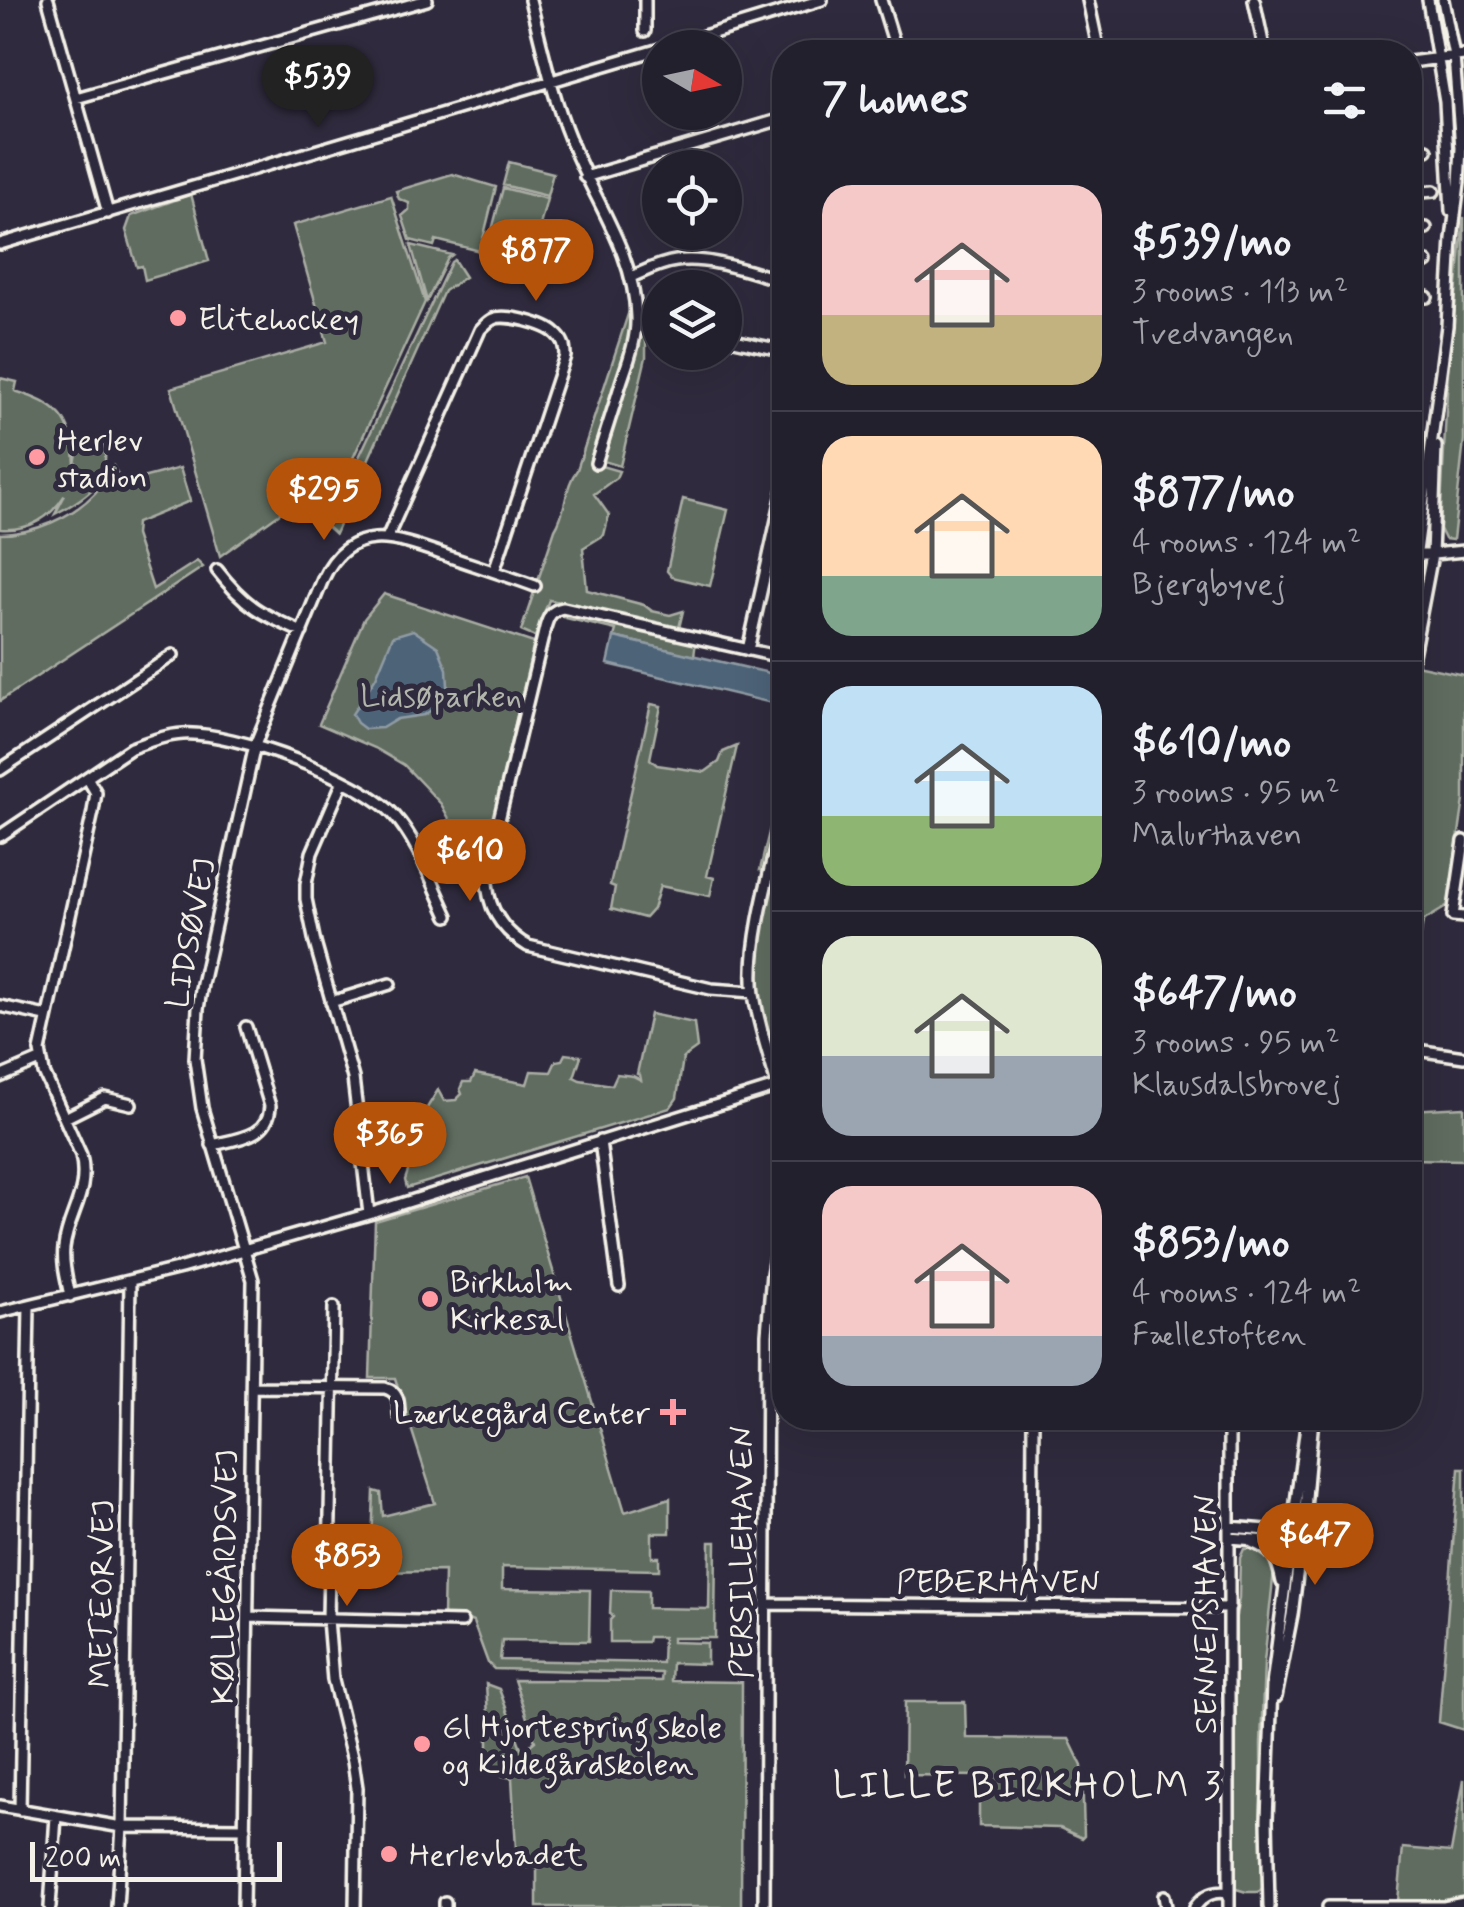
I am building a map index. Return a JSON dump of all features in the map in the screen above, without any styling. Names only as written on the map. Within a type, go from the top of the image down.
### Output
[{"type":"street","points":[[48,0],[108,213]]},
{"type":"street","points":[[76,98],[427,0]]},
{"type":"street","points":[[530,0],[569,139],[623,251],[637,319],[633,346],[596,463]]},
{"type":"street","points":[[645,0],[645,30]]},
{"type":"street","points":[[776,0],[776,14]]},
{"type":"street","points":[[722,30],[822,0]]},
{"type":"street","points":[[882,0],[893,40]]},
{"type":"street","points":[[1088,0],[1096,40]]},
{"type":"street","points":[[1254,0],[1262,40]]},
{"type":"street","points":[[1428,0],[1446,102],[1452,239]]},
{"type":"street","points":[[1422,502],[1447,326],[1460,183],[1459,56],[1443,0]]},
{"type":"street","points":[[0,244],[642,54]]},
{"type":"street","points":[[1422,61],[1459,56]]},
{"type":"street","points":[[585,177],[772,122]]},
{"type":"street","points":[[1422,151],[1427,150]]},
{"type":"street","points":[[1422,192],[1434,191]]},
{"type":"street","points":[[631,277],[658,265],[687,260],[772,277]]},
{"type":"street","points":[[1422,262],[1428,262]]},
{"type":"street","points":[[1422,296],[1427,297]]},
{"type":"street","points":[[494,571],[566,356],[560,336],[550,328],[510,317],[490,320],[480,330],[386,538],[535,586]]},
{"type":"street","points":[[637,319],[642,320]]},
{"type":"street","points":[[742,342],[772,348]]},
{"type":"street","points":[[1422,607],[1432,554],[1436,418]]},
{"type":"street","name":"LIDSØVEJ","points":[[246,1249],[212,1145],[198,1084],[198,1009],[255,745],[323,579],[334,561],[360,541],[386,538]]},
{"type":"street","points":[[748,650],[772,542]]},
{"type":"street","points":[[1422,555],[1464,551]]},
{"type":"street","points":[[217,570],[249,605],[302,632]]},
{"type":"street","points":[[753,992],[711,989],[528,946],[507,931],[492,909],[486,883],[547,622],[555,609],[772,655]]},
{"type":"street","points":[[0,770],[173,654]]},
{"type":"street","points":[[0,836],[132,748],[181,734],[220,738],[255,745],[343,781],[379,802],[403,827],[448,916]]},
{"type":"street","points":[[70,1296],[64,1249],[84,1178],[81,1155],[40,1060],[40,1042],[93,812],[96,793],[88,779]]},
{"type":"street","points":[[343,781],[312,853],[306,884],[308,915],[353,1078],[369,1214]]},
{"type":"street","points":[[1458,916],[1464,841]]},
{"type":"street","points":[[772,871],[754,955],[753,992],[772,1056]]},
{"type":"street","points":[[331,1002],[390,984]]},
{"type":"street","points":[[0,1006],[46,1016]]},
{"type":"street","points":[[212,1145],[254,1134],[270,1115],[246,1027]]},
{"type":"street","points":[[1422,1051],[1464,1056]]},
{"type":"street","points":[[0,1077],[40,1060]]},
{"type":"street","points":[[0,1312],[130,1281],[369,1214],[772,1089]]},
{"type":"street","points":[[64,1118],[105,1098],[131,1104]]},
{"type":"street","points":[[600,1140],[619,1286]]},
{"type":"street","name":"KØLLEGÅRDSVEJ","points":[[244,1907],[253,1280],[246,1249]]},
{"type":"street","name":"PERSILLEHAVEN","points":[[764,1907],[767,1334],[772,1274]]},
{"type":"street","name":"METEORVEJ","points":[[117,1907],[122,1827],[130,1281]]},
{"type":"street","points":[[20,1810],[28,1306]]},
{"type":"street","points":[[334,1307],[328,1619],[333,1680],[356,1788],[355,1907]]},
{"type":"street","points":[[252,1387],[390,1389],[398,1398],[399,1415]]},
{"type":"street","points":[[1032,1606],[1033,1430]]},
{"type":"street","name":"SENNEPSHAVEN","points":[[1229,1430],[1229,1907]]},
{"type":"street","points":[[1269,1907],[1267,1820],[1272,1684],[1308,1430]]},
{"type":"street","points":[[1270,1747],[1292,1615],[1294,1540],[1308,1430]]},
{"type":"street","points":[[1230,1532],[1275,1556],[1284,1588]]},
{"type":"street","points":[[1230,1532],[1294,1540]]},
{"type":"street","points":[[1245,1538],[1294,1540]]},
{"type":"street","name":"PEBERHAVEN","points":[[766,1604],[1230,1608]]},
{"type":"street","points":[[248,1617],[462,1622]]},
{"type":"street","points":[[0,1806],[122,1827],[245,1828]]},
{"type":"street","points":[[50,1907],[56,1816]]},
{"type":"street","points":[[1196,1907],[1204,1896],[1228,1892]]},
{"type":"street","points":[[1164,1896],[1166,1907]]},
{"type":"street","points":[[1328,1907],[1464,1903]]},
{"type":"green space","points":[[509,162],[553,173],[547,196],[503,185]]},
{"type":"green space","points":[[452,174],[496,187],[480,251],[436,240],[434,246],[410,240],[402,216],[409,210],[409,203],[399,199],[396,191]]},
{"type":"green space","points":[[503,188],[547,199],[530,264],[486,253]]},
{"type":"green space","points":[[191,194],[209,261],[145,280],[126,230],[131,216]]},
{"type":"green space","points":[[391,196],[425,302],[348,469],[341,478],[287,508],[220,556],[171,388],[327,342],[293,225]]},
{"type":"green space","points":[[1464,217],[1464,440],[1453,540],[1445,539],[1440,529],[1448,372]]},
{"type":"green space","points":[[411,245],[452,255],[427,301]]},
{"type":"green space","points":[[454,260],[465,277],[444,291],[335,534],[304,506],[351,474]]},
{"type":"green space","points":[[630,308],[625,364],[594,464],[619,471],[616,478],[594,494],[609,515],[604,535],[583,548],[587,590],[670,615],[683,611],[679,628],[697,633],[694,656],[614,637],[616,630],[556,614],[560,602],[549,600],[535,637],[521,631]]},
{"type":"green space","points":[[641,323],[643,370],[620,466],[600,460],[637,350]]},
{"type":"green space","name":"Herlev stadion","points":[[0,378],[17,382],[15,391],[60,415],[71,435],[75,464],[77,453],[95,448],[93,441],[103,438],[105,453],[101,476],[88,493],[55,514],[65,495],[37,522],[10,529],[0,529]]},
{"type":"green space","points":[[113,466],[123,483],[180,468],[190,501],[136,523],[135,535],[153,589],[197,561],[203,567],[0,701],[0,534],[26,531],[64,517],[95,493]]},
{"type":"green space","points":[[683,499],[728,510],[710,586],[672,577],[667,571]]},
{"type":"green space","name":"Lidsøparken","points":[[384,594],[534,643],[481,870],[462,867],[464,846],[441,804],[404,765],[319,724],[364,619]]},
{"type":"green space","points":[[1422,666],[1464,675],[1464,800],[1448,906],[1423,921],[1422,928]]},
{"type":"green space","points":[[651,704],[661,706],[650,759],[657,765],[705,772],[719,762],[723,752],[737,746],[707,876],[714,878],[710,896],[660,886],[653,909],[645,918],[611,909],[615,887],[610,885]]},
{"type":"green space","points":[[772,820],[772,872],[760,870]]},
{"type":"green space","points":[[772,889],[772,1037],[758,980]]},
{"type":"green space","points":[[650,1014],[694,1023],[697,1048],[683,1058],[677,1098],[670,1108],[407,1188],[405,1180],[422,1116],[438,1090],[444,1101],[456,1100],[462,1094],[463,1082],[471,1082],[475,1074],[527,1084],[531,1071],[551,1072],[565,1054],[581,1056],[574,1077],[580,1080],[612,1085],[617,1074],[641,1080],[637,1074]]},
{"type":"green space","points":[[1464,1107],[1464,1160],[1422,1159],[1422,1109]]},
{"type":"green space","points":[[525,1177],[625,1512],[670,1498],[670,1533],[652,1533],[652,1557],[659,1557],[659,1570],[502,1567],[502,1589],[590,1590],[589,1641],[502,1640],[500,1660],[662,1663],[663,1637],[648,1637],[647,1642],[610,1642],[611,1590],[648,1591],[648,1608],[709,1609],[710,1542],[716,1542],[715,1638],[672,1638],[672,1642],[707,1643],[707,1664],[672,1663],[671,1681],[742,1682],[741,1907],[537,1907],[537,1868],[517,1867],[512,1778],[488,1773],[486,1684],[499,1689],[530,1772],[535,1768],[524,1750],[535,1741],[514,1680],[661,1681],[662,1673],[494,1669],[488,1663],[473,1622],[459,1616],[443,1616],[444,1571],[371,1572],[374,1491],[381,1493],[383,1516],[435,1503],[395,1378],[370,1378],[375,1221]]},
{"type":"green space","points":[[1459,1468],[1464,1468],[1464,1730],[1439,1722]]},
{"type":"green space","points":[[1257,1548],[1268,1556],[1274,1570],[1264,1662],[1262,1888],[1259,1892],[1246,1892],[1233,1888],[1235,1622],[1240,1558],[1244,1549]]},
{"type":"green space","points":[[905,1702],[965,1702],[966,1738],[1069,1739],[1082,1766],[1084,1836],[1060,1828],[979,1826],[979,1776],[904,1775]]},
{"type":"green space","points":[[1464,1779],[1464,1899],[1441,1905],[1398,1901],[1403,1848],[1451,1852]]},
{"type":"water","points":[[413,630],[438,647],[447,669],[448,686],[443,702],[424,715],[365,729],[352,714],[376,677],[393,636]]},
{"type":"water","points":[[614,637],[772,674],[772,703],[608,664]]},
{"type":"place","name":"Elitehockey","points":[[178,318]]},
{"type":"place","name":"Herlev stadion","points":[[37,457]]},
{"type":"place","name":"Birkholm Kirkesal","points":[[430,1299]]},
{"type":"place","name":"Lærkegård Center","points":[[673,1412]]},
{"type":"place","name":"Gl Hjortespring skole og Kildegårdskolen","points":[[422,1744]]},
{"type":"place","name":"Herlevbadet","points":[[389,1854]]},
{"type":"district","name":"LILLE BIRKHOLM 3","points":[[1028,1784]]}]
